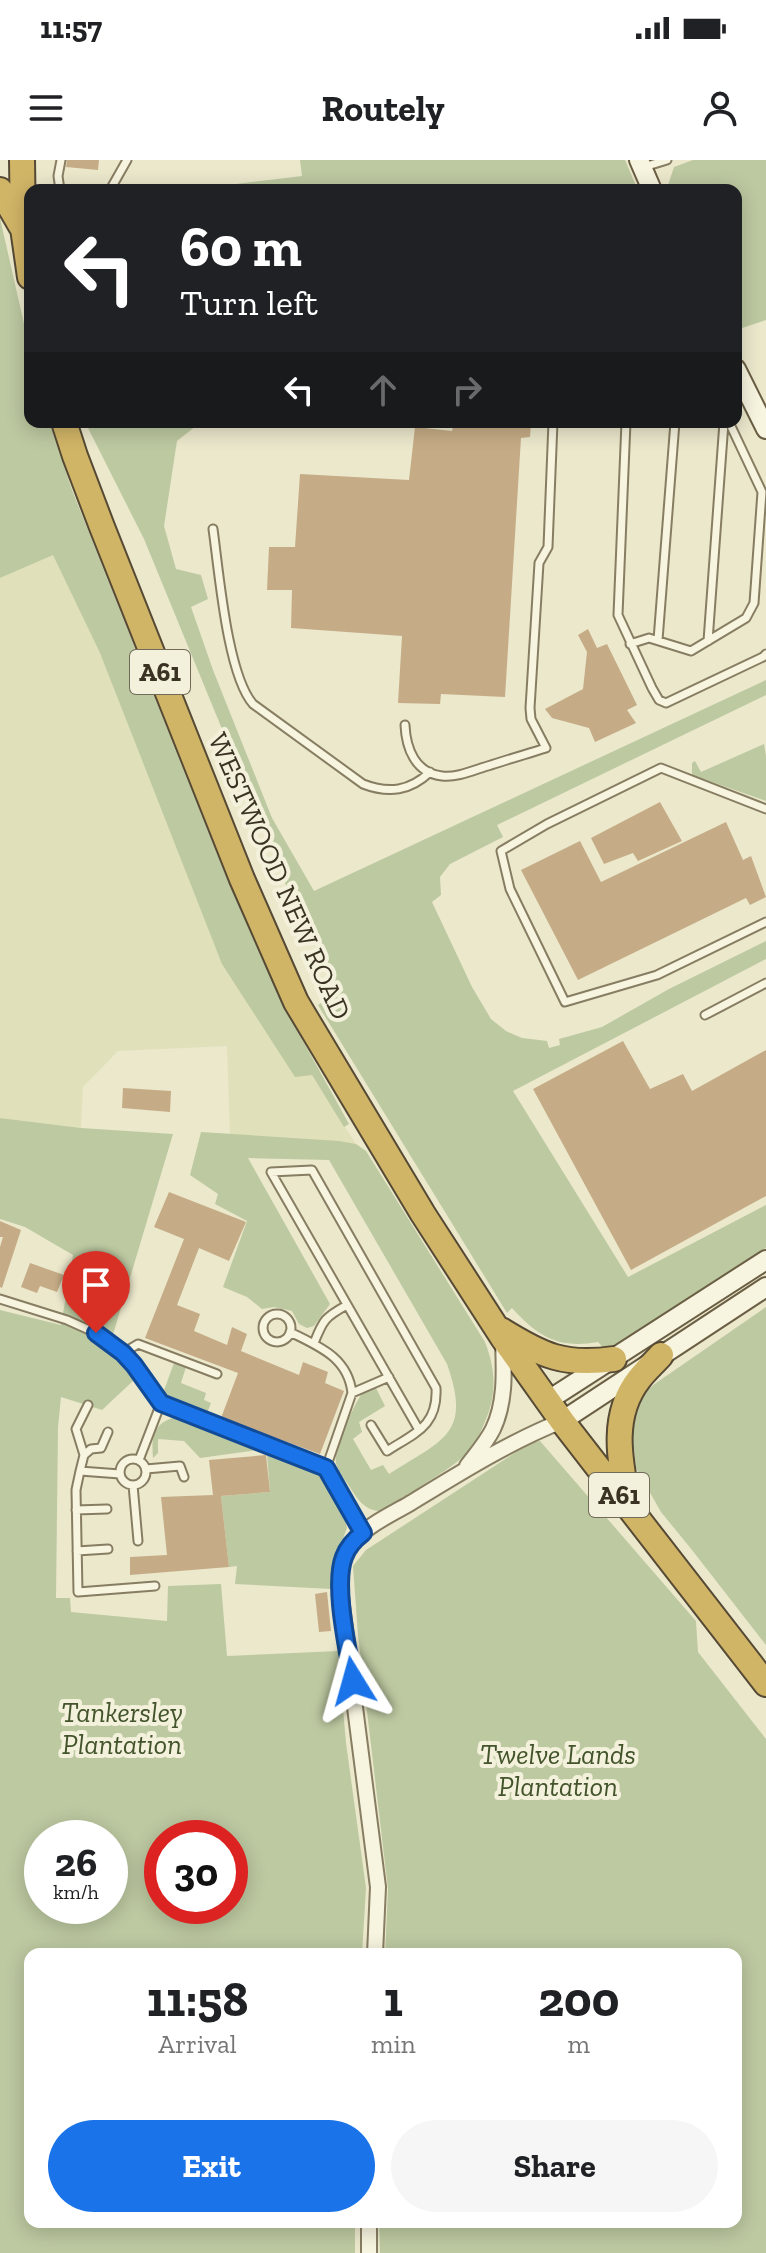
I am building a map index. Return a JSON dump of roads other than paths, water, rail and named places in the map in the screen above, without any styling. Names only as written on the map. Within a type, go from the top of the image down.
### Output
[{"type":"highway","points":[[22,160],[24,235]]},
{"type":"highway","points":[[0,190],[23,228]]},
{"type":"highway","name":"WESTWOOD NEW ROAD","points":[[66,428],[102,527],[242,879],[296,1002],[423,1214],[547,1401],[766,1684]]},
{"type":"highway","points":[[500,1332],[565,1360],[593,1362],[614,1359]]},
{"type":"highway","points":[[629,1507],[619,1447],[623,1410],[638,1379],[661,1355]]},
{"type":"street","points":[[640,164],[649,184]]},
{"type":"street","points":[[742,381],[766,429]]},
{"type":"street","points":[[547,1401],[766,1260]]},
{"type":"street","points":[[375,1948],[378,1887],[340,1590],[343,1559],[363,1533],[465,1470],[562,1421],[766,1287]]},
{"type":"street","points":[[465,1470],[486,1441],[499,1414],[504,1378],[500,1332]]},
{"type":"street","points":[[369,2228],[369,2253]]},
{"type":"lane","points":[[59,184],[61,160]]},
{"type":"lane","points":[[113,184],[127,160]]},
{"type":"lane","points":[[640,164],[667,160]]},
{"type":"lane","points":[[405,725],[406,743],[415,761],[444,777],[546,748],[531,719],[530,708],[539,563],[548,547],[553,428]]},
{"type":"lane","points":[[626,428],[618,615],[659,700],[666,703],[766,654]]},
{"type":"lane","points":[[658,640],[675,428]]},
{"type":"lane","points":[[708,641],[726,428]]},
{"type":"lane","points":[[630,644],[649,638],[691,651],[746,618],[754,603],[762,492],[729,428]]},
{"type":"lane","points":[[213,529],[237,675],[243,692],[253,704],[353,779],[374,788],[411,787],[430,772]]},
{"type":"lane","points":[[766,809],[661,768],[547,824],[501,851],[510,889],[565,1002],[657,975],[766,922]]},
{"type":"lane","points":[[705,1015],[766,983]]},
{"type":"lane","points":[[371,1425],[387,1451],[419,1430],[431,1418],[436,1409],[436,1388],[312,1170],[271,1172],[419,1430]]},
{"type":"lane","points":[[0,1299],[67,1320],[96,1333],[123,1353],[161,1403],[326,1468],[363,1533]]},
{"type":"lane","points":[[314,1343],[328,1315],[347,1305]]},
{"type":"lane","points":[[290,1332],[338,1358],[351,1381],[352,1393],[326,1468]]},
{"type":"lane","points":[[123,1353],[138,1344],[217,1374]]},
{"type":"lane","points":[[352,1393],[389,1377]]},
{"type":"lane","points":[[139,1460],[161,1403]]},
{"type":"lane","points":[[88,1405],[76,1429],[84,1455],[76,1490],[78,1592],[155,1586]]},
{"type":"lane","points":[[84,1455],[91,1449],[101,1448],[108,1432]]},
{"type":"lane","points":[[130,1459],[139,1460],[146,1469],[142,1482],[133,1485],[125,1482],[120,1474],[122,1465],[130,1459]]},
{"type":"lane","points":[[146,1469],[180,1466],[184,1477]]},
{"type":"lane","points":[[80,1471],[120,1474]]},
{"type":"lane","points":[[133,1485],[138,1541]]},
{"type":"lane","points":[[76,1510],[107,1509]]},
{"type":"lane","points":[[77,1551],[108,1549]]},
{"type":"park label","name":"Tankersley Plantation","points":[[122,1728]]},
{"type":"park label","name":"Twelve Lands Plantation","points":[[558,1770]]}]
